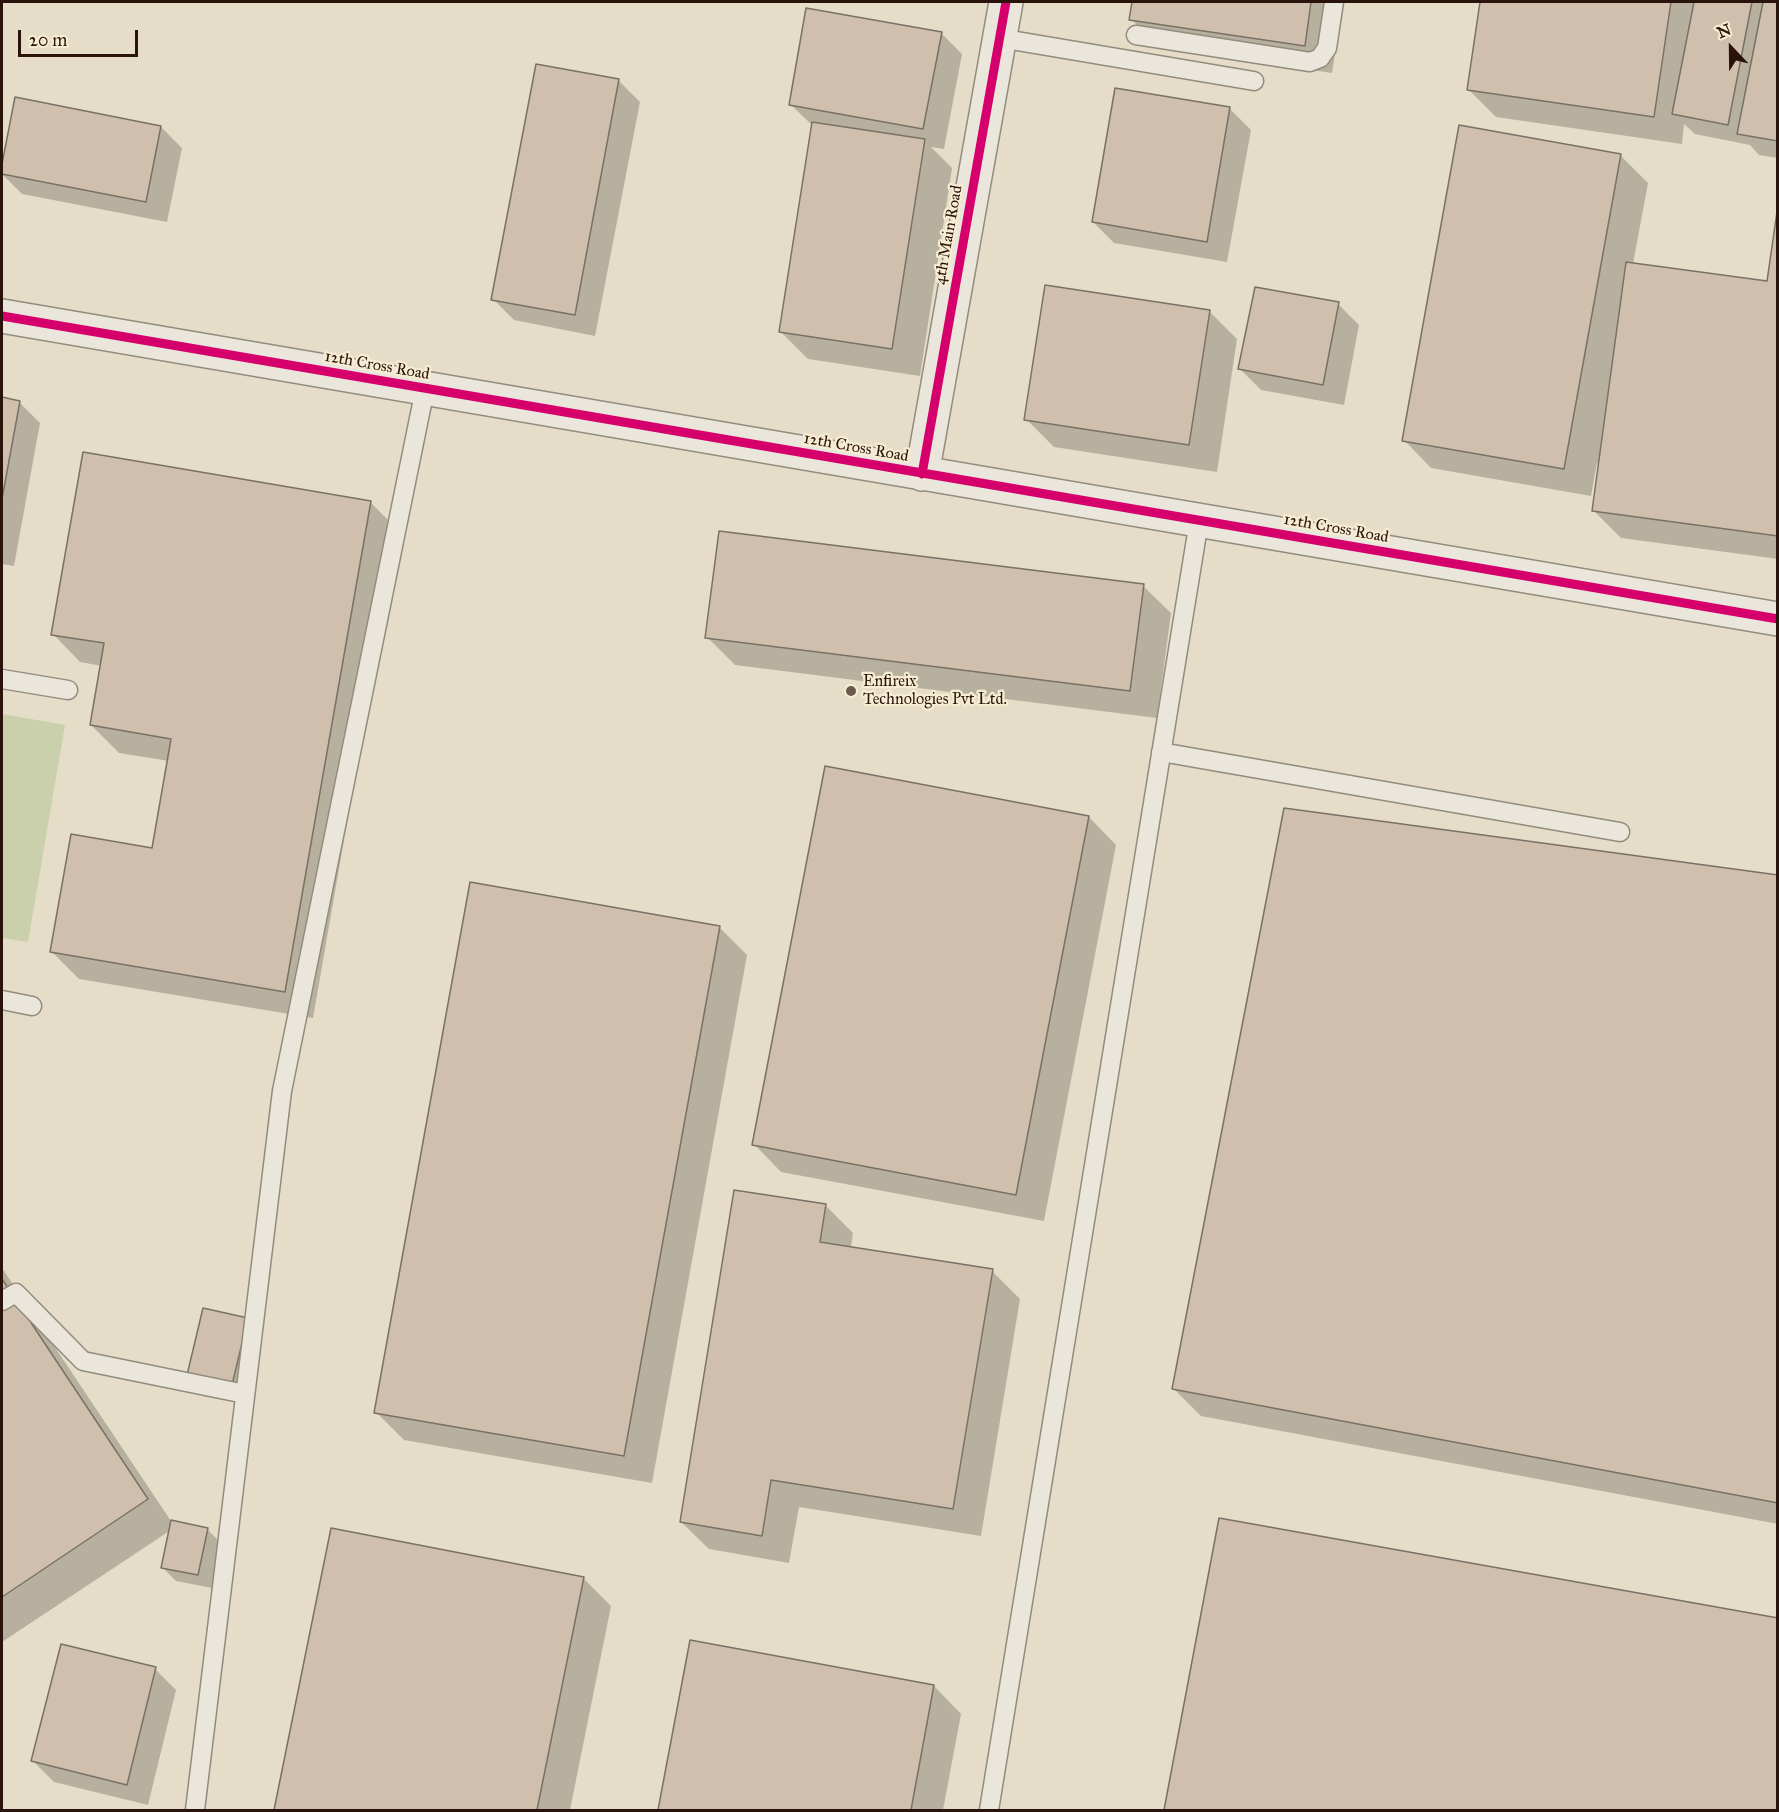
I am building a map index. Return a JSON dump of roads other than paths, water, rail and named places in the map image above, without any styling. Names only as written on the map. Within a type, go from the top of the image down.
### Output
[{"type":"street","name":"4th Main Road","points":[[922,474],[1006,2]]},
{"type":"street","name":"12th Cross Road","points":[[2,316],[1778,619]]},
{"type":"lane","points":[[1136,35],[1310,62],[1320,58],[1327,48],[1334,2]]},
{"type":"lane","points":[[999,38],[1254,81]]},
{"type":"lane","points":[[195,1810],[282,1091],[425,389]]},
{"type":"lane","points":[[989,1810],[1199,521]]},
{"type":"lane","points":[[2,680],[68,690]]},
{"type":"lane","points":[[1161,753],[1620,832]]},
{"type":"lane","points":[[2,1000],[32,1006]]},
{"type":"lane","points":[[2,1301],[16,1293],[83,1361],[245,1394]]},
{"type":"place","name":"Enfireix Technologies Pvt Ltd.","points":[[851,691]]}]
